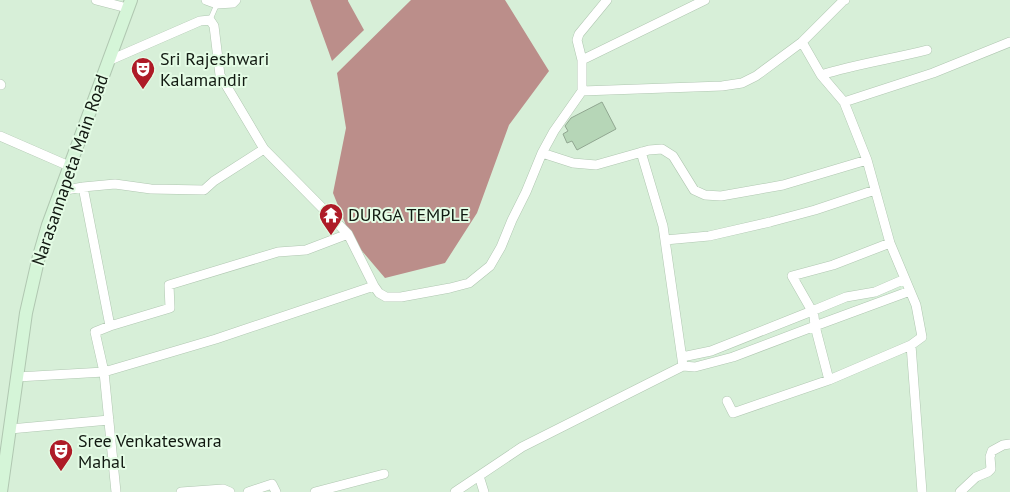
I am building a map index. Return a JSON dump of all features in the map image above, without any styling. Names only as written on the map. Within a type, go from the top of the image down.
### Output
[{"type":"main road","name":"Narasannapeta Main Road","points":[[1,492],[7,426],[17,377],[26,313],[39,256],[60,191],[129,4]]},
{"type":"street","points":[[96,0],[129,4]]},
{"type":"street","points":[[206,0],[218,4],[233,3],[236,0]]},
{"type":"street","points":[[108,60],[192,24],[210,20],[214,26],[220,75],[264,149],[348,234],[379,293],[386,297],[401,298],[469,283],[490,266],[501,247],[542,153],[554,131],[582,90],[582,60],[576,40],[607,0]]},
{"type":"street","points":[[582,60],[705,0]]},
{"type":"street","points":[[582,90],[722,86],[742,82],[756,76],[802,42],[844,0]]},
{"type":"street","points":[[727,401],[733,413],[829,380],[912,345],[922,337],[916,305],[890,243],[867,160],[844,102],[821,74],[802,42]]},
{"type":"street","points":[[844,102],[934,73],[1010,42]]},
{"type":"street","points":[[821,74],[845,67],[897,58],[927,50]]},
{"type":"street","points":[[0,136],[69,166]]},
{"type":"street","points":[[60,191],[116,184],[151,190],[204,190],[214,181],[264,149]]},
{"type":"street","points":[[542,153],[573,163],[596,165],[640,152],[662,149],[672,156],[694,190],[705,195],[722,196],[783,185],[867,160]]},
{"type":"street","points":[[640,152],[663,226],[683,366]]},
{"type":"street","points":[[83,187],[110,326]]},
{"type":"street","points":[[665,240],[709,236],[770,222],[815,210],[875,190]]},
{"type":"street","points":[[116,492],[104,372],[95,332],[170,308],[169,285],[278,252],[306,250],[348,234]]},
{"type":"street","points":[[829,380],[814,316],[792,276],[833,265],[890,243]]},
{"type":"street","points":[[682,357],[711,351],[846,297],[875,292],[905,279]]},
{"type":"street","points":[[17,377],[104,372],[216,339],[374,286]]},
{"type":"street","points":[[455,492],[522,447],[683,366],[695,367],[733,358],[910,291]]},
{"type":"street","points":[[912,345],[922,492]]},
{"type":"street","points":[[7,426],[109,420]]},
{"type":"street","points":[[960,492],[976,477],[991,469],[990,457],[992,451],[1003,445],[1010,444]]},
{"type":"street","points":[[315,492],[384,474]]},
{"type":"street","points":[[479,476],[484,492]]},
{"type":"street","points":[[248,492],[272,484],[276,492]]},
{"type":"street","points":[[181,492],[223,489],[230,492]]},
{"type":"lane","points":[[210,20],[218,4]]},
{"type":"shaded area","points":[[310,0],[348,0],[364,30],[332,61]]},
{"type":"shaded area","points":[[411,0],[505,0],[549,71],[509,125],[477,213],[445,263],[385,278],[351,238],[333,193],[346,128],[337,73]]},
{"type":"building","points":[[602,102],[616,129],[577,150],[572,141],[567,143],[563,134],[568,131],[565,126],[571,118]]},
{"type":"place","name":"Sri Rajeshwari Kalamandir","points":[[143,90]]},
{"type":"place","name":"DURGA TEMPLE","points":[[331,236]]},
{"type":"place","name":"Sree Venkateswara Mahal","points":[[61,472]]}]
